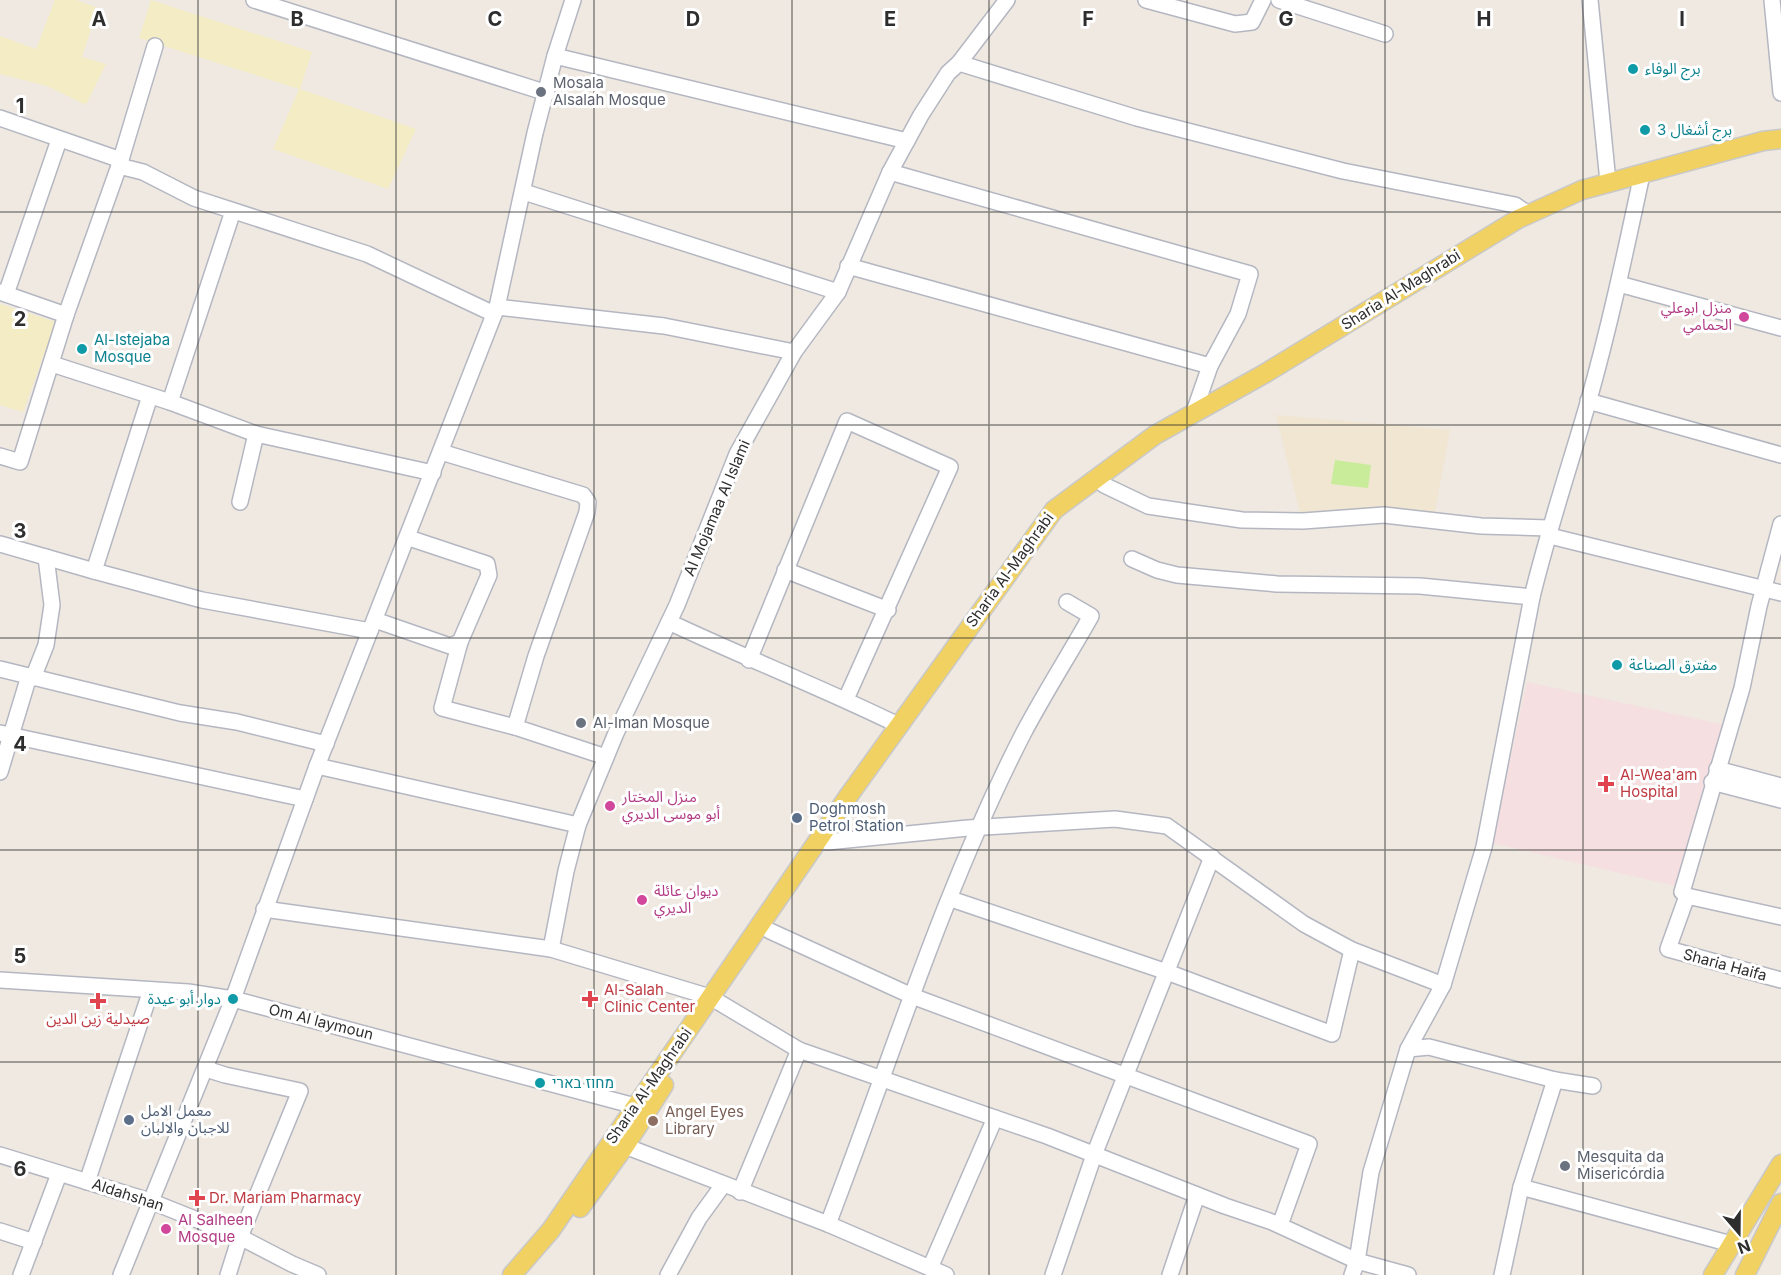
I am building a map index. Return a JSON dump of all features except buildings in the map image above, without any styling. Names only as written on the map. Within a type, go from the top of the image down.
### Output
[{"type":"main road","name":"Sharia Al-Maghrabi","points":[[527,1275],[625,1146],[713,1000],[770,931],[827,842],[1015,579],[1076,502],[1202,418],[1281,375],[1517,231],[1609,187],[1763,141],[1781,139]]},
{"type":"main road","name":"Sharia Al-Maghrabi","points":[[513,1275],[551,1230],[635,1106],[713,1000],[898,725],[1054,510],[1155,435],[1264,374],[1528,214],[1582,190],[1609,187],[1781,146]]},
{"type":"main road","points":[[1713,1275],[1731,1244],[1775,1187],[1780,1166]]},
{"type":"main road","points":[[1745,1275],[1781,1203]]},
{"type":"street","points":[[254,0],[547,93]]},
{"type":"street","points":[[121,1275],[206,1069],[317,766],[409,538],[496,310],[524,192],[535,133],[555,56],[573,0]]},
{"type":"street","name":"Al Mojamaa Al Islami","points":[[551,949],[566,871],[578,825],[606,757],[669,622],[737,454],[794,352],[838,292],[890,172],[907,141],[948,74],[959,63],[1006,0]]},
{"type":"street","points":[[1146,0],[1235,24],[1252,22],[1263,0]]},
{"type":"street","points":[[1279,0],[1385,34]]},
{"type":"street","points":[[1590,0],[1609,187]]},
{"type":"street","points":[[1772,0],[1781,93]]},
{"type":"street","points":[[0,456],[20,462],[66,315],[120,163],[155,46]]},
{"type":"street","points":[[555,56],[907,141]]},
{"type":"street","points":[[959,63],[1137,118],[1343,171],[1515,205],[1528,214]]},
{"type":"street","points":[[0,118],[143,172],[194,198],[367,254],[496,310],[664,326],[794,352]]},
{"type":"street","points":[[59,140],[3,293],[66,315]]},
{"type":"street","points":[[890,172],[1250,274],[1238,314],[1210,366],[1194,412]]},
{"type":"street","points":[[1354,1268],[1371,1172],[1408,1049],[1443,985],[1484,847],[1532,597],[1549,528],[1588,401],[1619,284],[1641,179]]},
{"type":"street","points":[[524,192],[838,292]]},
{"type":"street","points":[[170,402],[233,211]]},
{"type":"street","points":[[848,266],[1210,366]]},
{"type":"street","points":[[1619,284],[1781,328]]},
{"type":"street","points":[[52,364],[170,402],[256,434],[433,473]]},
{"type":"street","points":[[94,571],[150,396]]},
{"type":"street","points":[[1588,401],[1781,455]]},
{"type":"street","points":[[749,660],[847,421],[950,467],[888,610],[846,699]]},
{"type":"street","points":[[240,502],[256,434]]},
{"type":"street","points":[[441,452],[583,495],[588,502],[515,727]]},
{"type":"street","points":[[1104,485],[1148,506],[1242,520],[1303,521],[1384,515],[1481,526],[1549,528]]},
{"type":"street","points":[[1781,524],[1763,590],[1742,688],[1682,892],[1687,896],[1781,917]]},
{"type":"street","points":[[1549,528],[1550,536],[1666,563],[1763,590],[1781,592]]},
{"type":"street","points":[[409,538],[487,564],[490,569],[460,642],[457,661],[442,708],[515,727],[606,757]]},
{"type":"street","points":[[0,544],[202,600],[373,626],[450,646],[460,642]]},
{"type":"street","points":[[0,772],[6,734],[46,645],[52,605],[46,557]]},
{"type":"street","points":[[1132,559],[1157,570],[1177,575],[1277,584],[1420,586],[1532,597]]},
{"type":"street","points":[[785,570],[888,610]]},
{"type":"street","points":[[828,1224],[883,1081],[912,996],[981,827],[1023,734],[1091,616],[1067,603]]},
{"type":"street","points":[[669,622],[749,660],[846,699],[898,725]]},
{"type":"street","points":[[0,669],[180,713],[237,722],[326,744]]},
{"type":"street","points":[[6,734],[305,799]]},
{"type":"street","points":[[317,766],[578,825]]},
{"type":"street","points":[[1715,776],[1781,786]]},
{"type":"street","points":[[1715,776],[1781,800]]},
{"type":"street","points":[[827,842],[981,827],[1114,819],[1167,826],[1304,924],[1352,950],[1443,985]]},
{"type":"street","points":[[1053,1275],[1094,1155],[1212,857]]},
{"type":"street","name":"Sharia Haifa","points":[[1687,896],[1668,950],[1781,980]]},
{"type":"street","points":[[951,899],[1167,972],[1332,1034],[1352,950]]},
{"type":"street","points":[[264,909],[551,949],[713,1000],[799,1050],[994,1118],[1280,1225],[1354,1268],[1408,1275]]},
{"type":"street","points":[[770,931],[912,996],[1309,1144],[1280,1225]]},
{"type":"street","name":"Om Al laymoun","points":[[0,980],[188,992],[233,999],[635,1106]]},
{"type":"street","points":[[87,1182],[151,990]]},
{"type":"street","points":[[1408,1049],[1429,1047],[1555,1080],[1593,1086]]},
{"type":"street","points":[[740,1192],[799,1050]]},
{"type":"street","points":[[206,1069],[300,1091],[240,1237],[228,1275]]},
{"type":"street","points":[[1502,1275],[1521,1187],[1555,1080]]},
{"type":"street","points":[[930,1268],[994,1118]]},
{"type":"street","points":[[625,1146],[828,1224],[946,1275]]},
{"type":"street","name":"Aldahshan","points":[[0,1155],[150,1201],[240,1237],[318,1275]]},
{"type":"street","points":[[21,1275],[59,1174]]},
{"type":"street","points":[[668,1275],[699,1218],[723,1185]]},
{"type":"street","points":[[1521,1187],[1731,1244]]},
{"type":"street","points":[[1170,1275],[1197,1195]]},
{"type":"street","points":[[0,1231],[34,1242]]},
{"type":"shaded area","points":[[1276,415],[1450,430],[1435,512],[1300,513]]},
{"type":"shaded area","name":"Al-Wea'am Hospital","points":[[1527,682],[1725,725],[1675,886],[1492,843]]},
{"type":"sand","points":[[55,0],[76,0],[98,8],[82,57],[106,64],[86,105],[47,86],[0,74],[0,36],[36,49]]},
{"type":"sand","points":[[151,0],[312,52],[300,89],[416,129],[388,189],[273,149],[299,89],[139,38]]},
{"type":"sand","points":[[0,304],[56,322],[23,412],[0,405]]},
{"type":"green space","points":[[1335,460],[1371,465],[1368,488],[1331,484]]},
{"type":"place","name":"برج الوفاء","points":[[1633,69]]},
{"type":"place","name":"Mosala Alsalah Mosque","points":[[541,92]]},
{"type":"place","name":"برج أشغال 3","points":[[1645,130]]},
{"type":"place","name":"منزل ابوعلي الحمامي","points":[[1744,317]]},
{"type":"place","name":"Al-Istejaba Mosque","points":[[82,349]]},
{"type":"place","name":"مفترق الصناعة","points":[[1617,665]]},
{"type":"place","name":"Al-Iman Mosque","points":[[581,723]]},
{"type":"place","name":"Al-Wea'am Hospital","points":[[1606,784]]},
{"type":"place","name":"منزل المختار أبو موسى الديري","points":[[610,806]]},
{"type":"place","name":"Doghmosh Petrol Station","points":[[797,818]]},
{"type":"place","name":"ديوان عائلة الديري","points":[[642,900]]},
{"type":"place","name":"دوار أبو عيدة","points":[[233,999]]},
{"type":"place","name":"Al-Salah Clinic Center","points":[[590,999]]},
{"type":"place","name":"صيدلية زين الدين","points":[[98,1001]]},
{"type":"place","name":"מחוז בארי","points":[[540,1083]]},
{"type":"place","name":"معمل الامل للاجبان والالبان","points":[[129,1120]]},
{"type":"place","name":"Angel Eyes Library","points":[[653,1121]]},
{"type":"place","name":"Mesquita da Misericórdia","points":[[1565,1166]]},
{"type":"place","name":"Dr. Mariam Pharmacy","points":[[197,1198]]},
{"type":"place","name":"Al Salheen Mosque","points":[[166,1229]]}]
